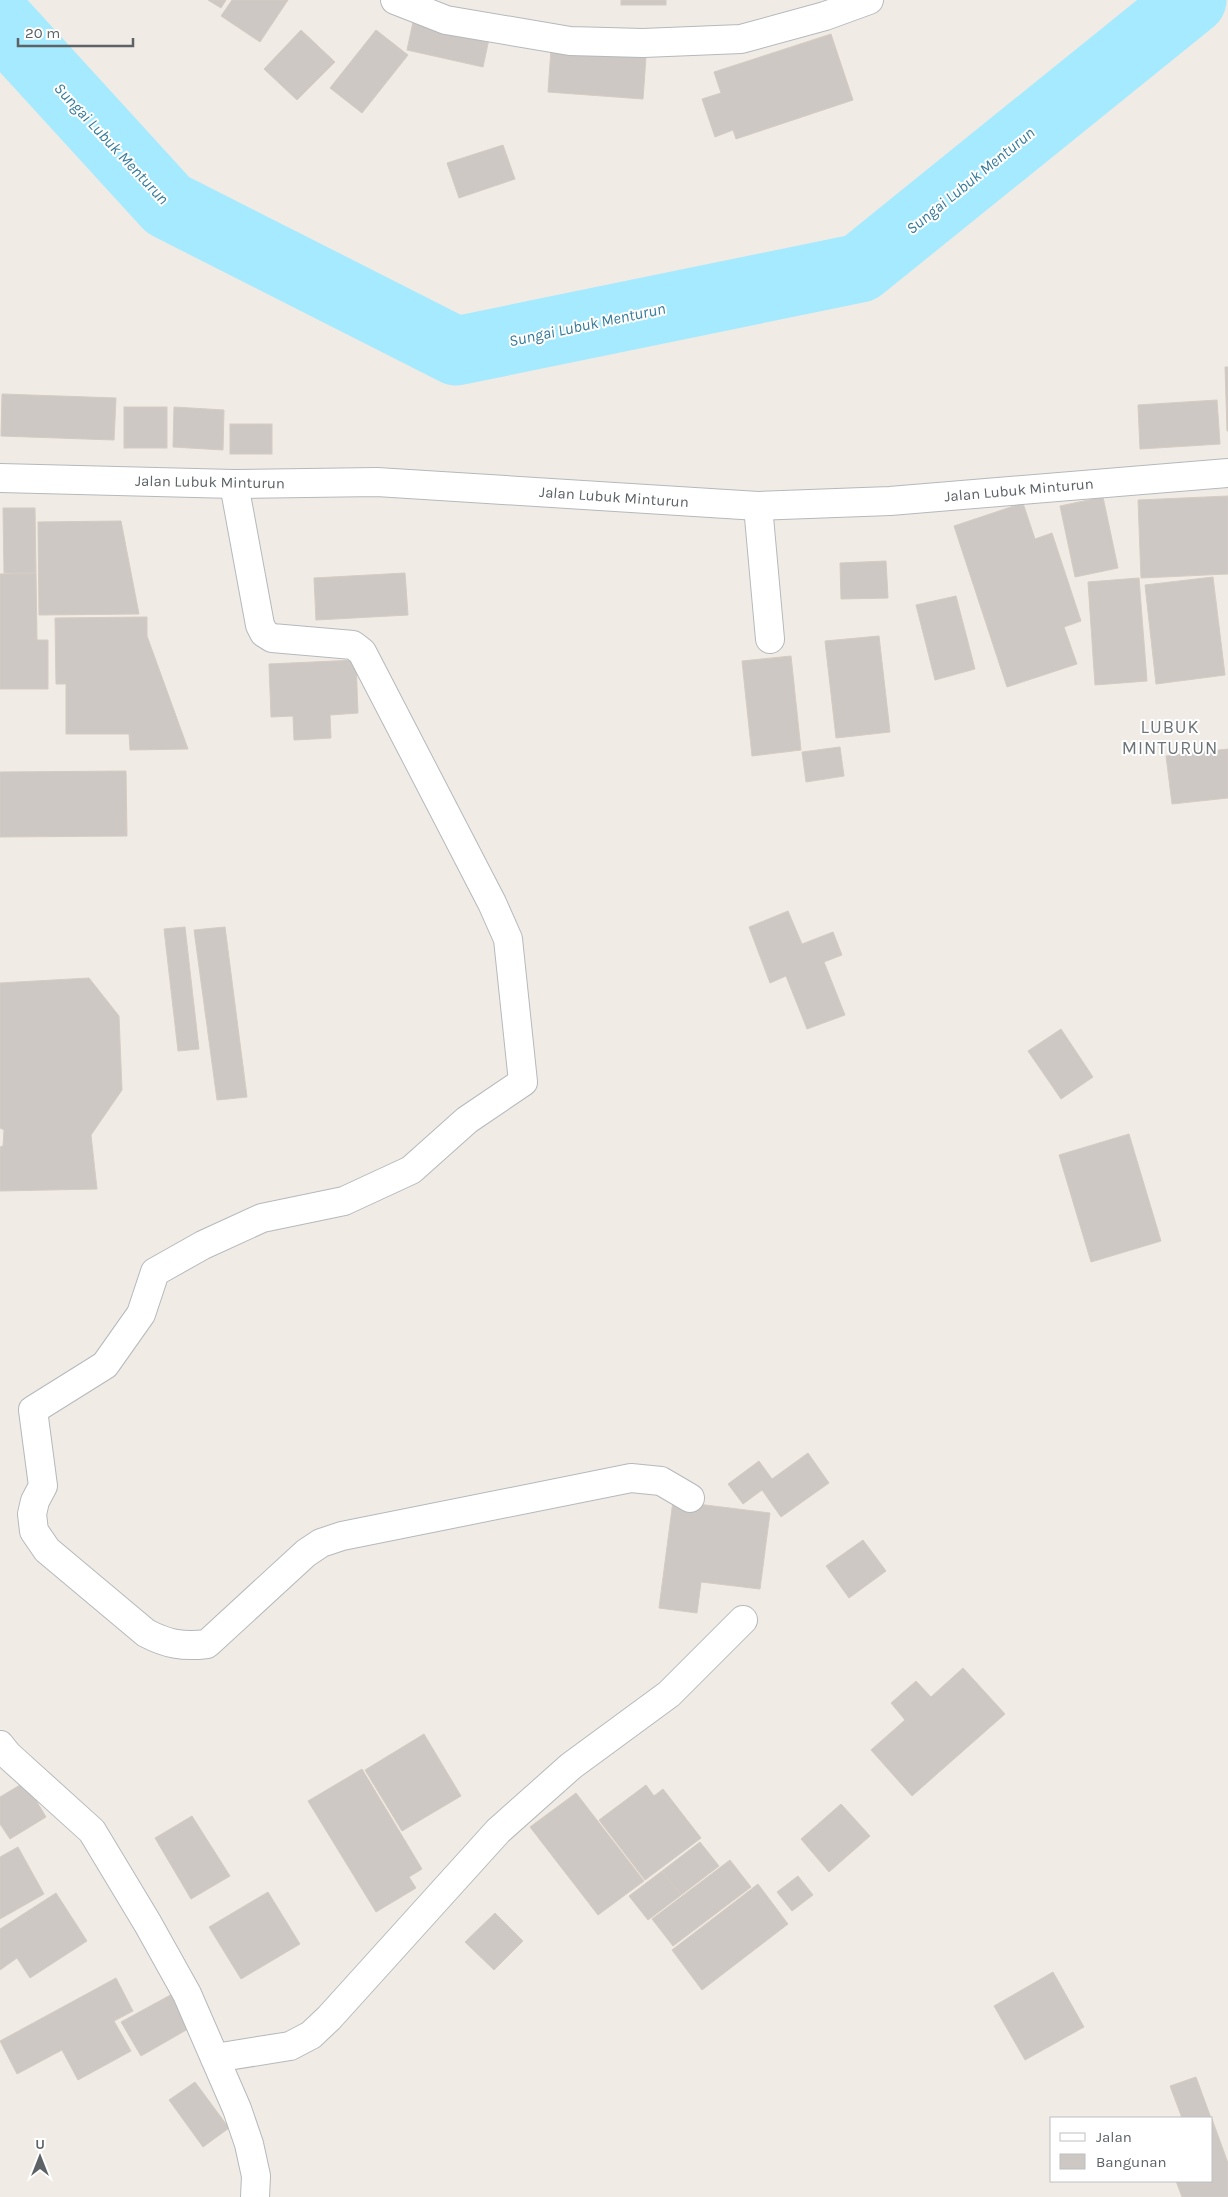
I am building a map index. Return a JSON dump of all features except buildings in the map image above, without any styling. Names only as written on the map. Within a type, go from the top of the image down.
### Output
[{"type":"street","points":[[395,0],[446,20],[561,40],[643,42],[741,39],[825,16],[869,0]]},
{"type":"street","name":"Jalan Lubuk Minturun","points":[[0,478],[234,484],[377,482],[758,506],[890,501],[1228,473]]},
{"type":"street","points":[[234,484],[260,625],[264,633],[272,638],[353,645],[362,652],[492,903],[508,939],[523,1082],[467,1120],[411,1170],[344,1201],[262,1218],[203,1245],[155,1272],[141,1314],[105,1365],[33,1410],[43,1486],[35,1502],[32,1514],[34,1531],[47,1550],[146,1633],[166,1643],[187,1647],[206,1644],[306,1553],[321,1544],[342,1536],[631,1478],[662,1481],[690,1498]]},
{"type":"street","points":[[758,506],[770,639]]},
{"type":"street","points":[[215,2058],[290,2046],[311,2035],[329,2018],[498,1831],[571,1766],[669,1694],[743,1620]]},
{"type":"street","points":[[3,1756],[92,1831],[148,1924],[187,1994],[237,2109],[250,2144],[256,2176],[255,2197]]},
{"type":"waterway","name":"Sungai Lubuk Menturun","points":[[0,21],[168,205],[456,351],[860,268],[1192,0]]},
{"type":"district","name":"LUBUK MINTURUN","points":[[1170,738]]}]
